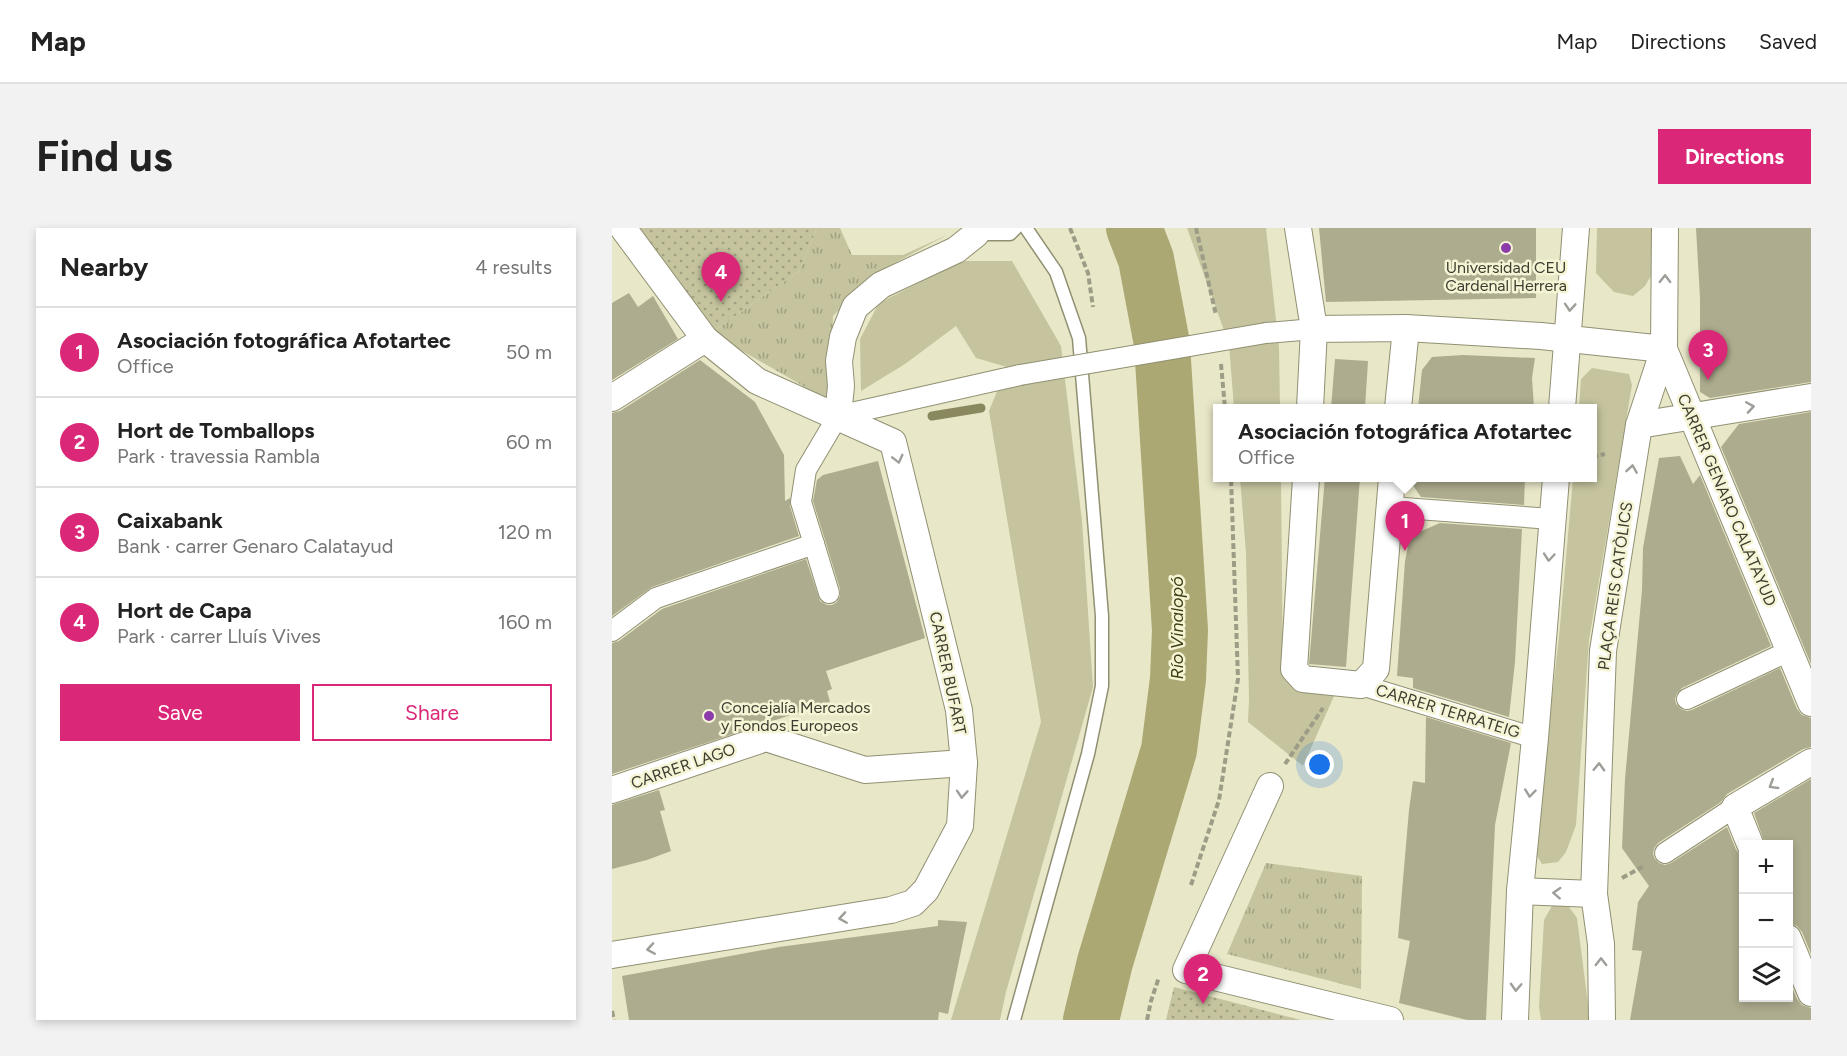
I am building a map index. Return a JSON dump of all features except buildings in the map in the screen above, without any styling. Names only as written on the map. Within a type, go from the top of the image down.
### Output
[{"type":"street","points":[[623,228],[705,339],[757,381],[838,416],[1020,375],[1266,333],[1314,329],[1406,328],[1568,338],[1664,349]]},
{"type":"street","points":[[1298,228],[1314,329],[1310,404]]},
{"type":"street","points":[[1562,404],[1576,228]]},
{"type":"street","name":"PLAÇA REIS CATÒLICS","points":[[1602,1020],[1601,944],[1594,894],[1603,651],[1639,425],[1664,349],[1665,228]]},
{"type":"street","points":[[829,593],[801,502],[806,470],[838,416],[841,386],[839,361],[843,338],[855,307],[881,285],[956,250],[975,231]]},
{"type":"street","points":[[1398,404],[1406,328]]},
{"type":"street","points":[[612,398],[705,339]]},
{"type":"street","name":"CARRER GENARO CALATAYUD","points":[[1664,349],[1811,703]]},
{"type":"street","points":[[1639,425],[1811,398]]},
{"type":"street","name":"CARRER BUFART","points":[[612,954],[891,910],[913,903],[926,890],[960,826],[964,763],[959,710],[893,442],[838,416]]},
{"type":"street","points":[[1306,482],[1294,669],[1303,679],[1351,684],[1376,669],[1392,482]]},
{"type":"street","points":[[1515,1020],[1520,891],[1556,482]]},
{"type":"street","points":[[1390,507],[1552,519]]},
{"type":"street","points":[[612,631],[656,598],[814,544]]},
{"type":"street","points":[[1687,699],[1789,651]]},
{"type":"street","name":"CARRER TERRATEIG","points":[[1351,684],[1535,738]]},
{"type":"street","name":"CARRER LAGO","points":[[612,790],[766,738],[865,770],[964,763]]},
{"type":"street","points":[[1665,853],[1735,807],[1811,762]]},
{"type":"street","points":[[1270,786],[1186,970],[1348,1015],[1390,1020]]},
{"type":"street","points":[[1735,807],[1748,840]]},
{"type":"street","points":[[1520,891],[1594,894]]},
{"type":"street","points":[[1792,948],[1811,993]]},
{"type":"lane","points":[[975,231],[1011,234],[1016,228]]},
{"type":"lane","points":[[1014,1020],[1088,753],[1102,686],[1102,616],[1079,338],[1056,272],[1026,228]]},
{"type":"path","points":[[1190,888],[1220,801],[1238,680],[1231,482]]},
{"type":"path","points":[[1270,786],[1351,684]]},
{"type":"path","points":[[1594,894],[1665,853]]},
{"type":"path","points":[[1147,1020],[1161,973]]},
{"type":"path","points":[[612,1011],[614,1020]]},
{"type":"green space","points":[[634,228],[817,228],[799,271],[711,333]]},
{"type":"green space","points":[[817,228],[840,228],[852,255],[903,255],[947,235],[876,273],[833,316],[831,402],[711,333],[799,271]]},
{"type":"green space","points":[[1187,228],[1266,228],[1279,348],[1280,404],[1234,404],[1229,344]]},
{"type":"green space","points":[[1597,228],[1651,228],[1652,274],[1645,286],[1633,296],[1614,292],[1596,273]]},
{"type":"green space","points":[[962,261],[1012,261],[1061,346],[1082,521],[1093,687],[1000,1020],[951,1020],[1041,722],[989,411],[1007,367],[976,358],[956,326],[905,364],[861,391],[860,339],[879,303]]},
{"type":"green space","points":[[1592,368],[1629,374],[1632,385],[1589,640],[1576,825],[1566,852],[1558,862],[1542,864],[1535,853],[1559,637],[1573,482],[1597,482],[1597,404],[1579,404],[1581,379]]},
{"type":"green space","points":[[1240,482],[1281,482],[1283,675],[1291,684],[1334,696],[1303,766],[1248,722],[1246,553]]},
{"type":"green space","points":[[1266,863],[1362,876],[1361,989],[1227,954]]},
{"type":"green space","points":[[1553,904],[1569,907],[1577,918],[1590,1020],[1541,1020],[1539,1007],[1544,920]]},
{"type":"green space","points":[[1174,987],[1301,1020],[1166,1020]]},
{"type":"waterway","name":"Río Vinalopó","points":[[1091,1020],[1105,962],[1169,750],[1178,679],[1180,630],[1162,344],[1146,259],[1134,228]]},
{"type":"waterway","points":[[932,416],[981,408]]},
{"type":"place","name":"Universidad CEU Cardenal Herrera","points":[[1506,248]]},
{"type":"place","name":"Hort de Capa","points":[[721,302]]},
{"type":"place","name":"Caixabank","points":[[1708,380]]},
{"type":"place","name":"Asociación fotográfica Afotartec","points":[[1405,551]]},
{"type":"place","name":"Concejalía Mercados y Fondos Europeos","points":[[709,716]]},
{"type":"place","name":"Hort de Tomballops","points":[[1203,1004]]}]
